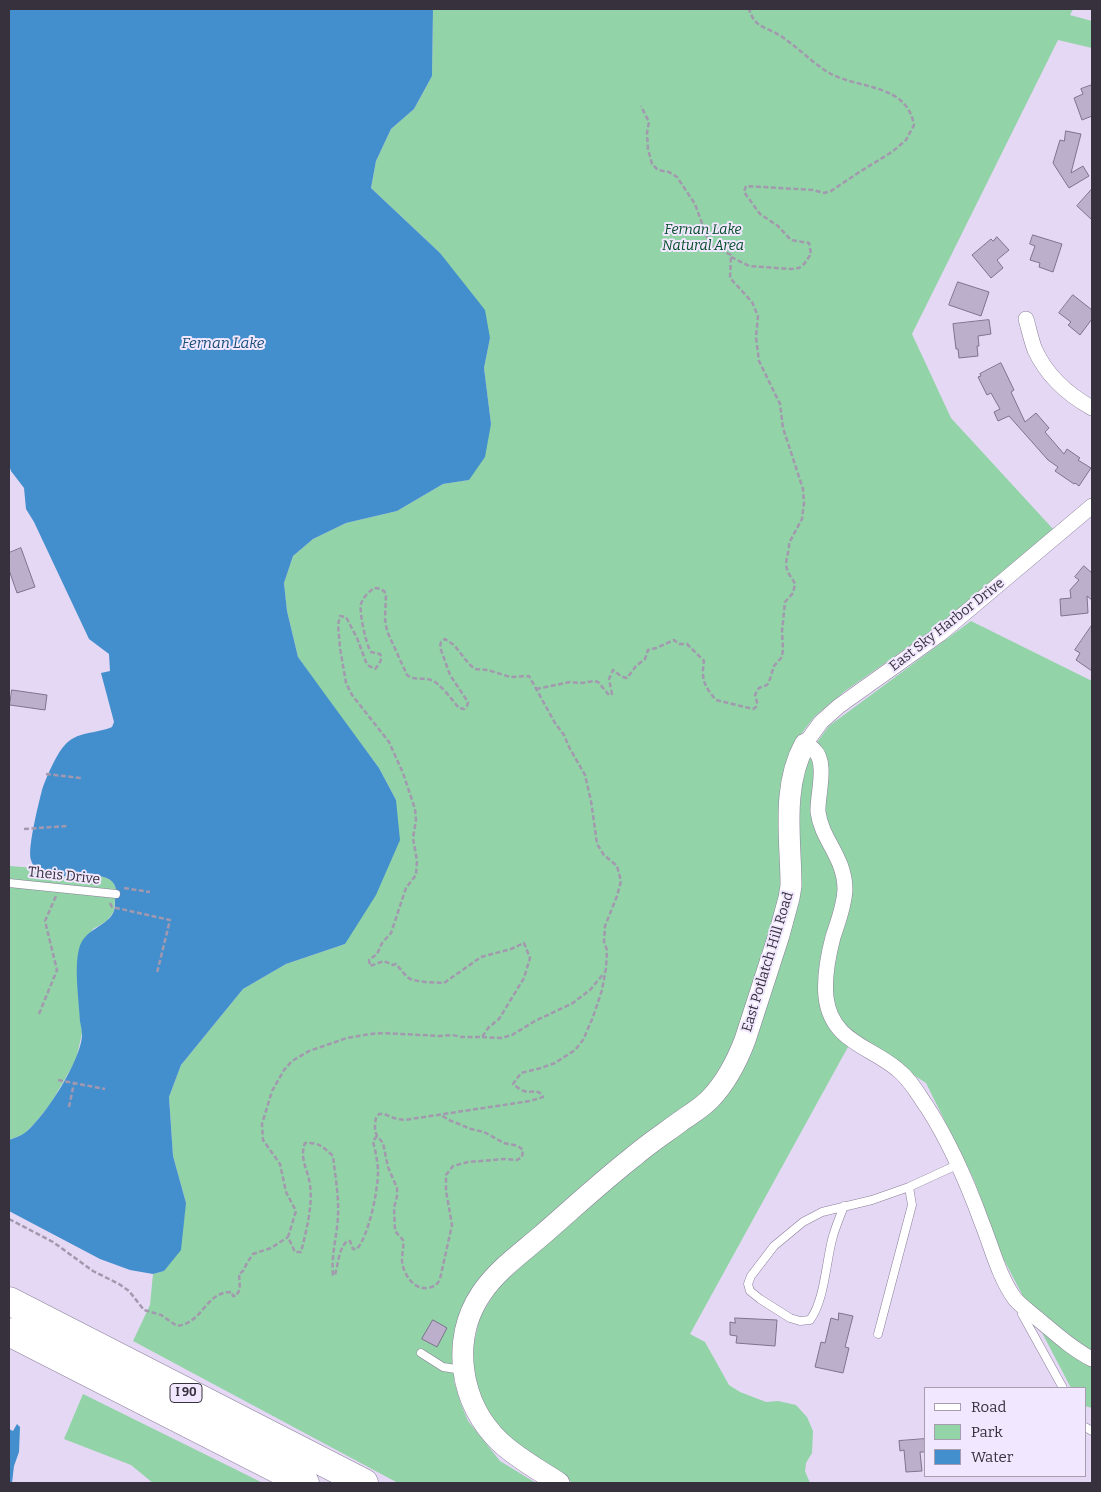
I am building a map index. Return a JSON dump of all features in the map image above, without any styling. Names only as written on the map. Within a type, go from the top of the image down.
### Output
[{"type":"highway","name":"I 90","points":[[9,1301],[364,1483]]},
{"type":"highway","name":"I 90","points":[[9,1332],[305,1483]]},
{"type":"street","points":[[1026,319],[1034,348],[1050,374],[1060,386],[1092,408]]},
{"type":"street","name":"East Sky Harbor Drive","points":[[805,744],[822,722],[839,706],[940,634],[1092,506]]},
{"type":"street","points":[[805,744],[814,750],[819,758],[821,770],[818,803],[821,824],[841,865],[844,877],[844,898],[833,937],[827,970],[826,985],[831,1016],[844,1034],[859,1046],[891,1064],[905,1076],[942,1130],[959,1164],[998,1265],[1015,1298],[1074,1348],[1092,1359]]},
{"type":"street","name":"East Potlatch Hill Road","points":[[559,1483],[500,1442],[479,1416],[472,1403],[463,1370],[462,1354],[468,1322],[474,1306],[491,1281],[632,1157],[710,1099],[732,1070],[745,1040],[789,898],[791,871],[790,790],[797,761],[805,744]]},
{"type":"lane","name":"Theis Drive","points":[[9,882],[60,888],[117,891]]},
{"type":"lane","points":[[844,1206],[833,1236],[820,1297],[810,1320],[800,1321],[790,1318],[750,1291],[748,1284],[751,1276],[774,1246],[803,1222],[822,1212],[844,1206],[872,1200],[909,1187],[959,1164]]},
{"type":"lane","points":[[878,1334],[912,1204],[909,1187]]},
{"type":"lane","points":[[1026,1309],[1022,1314],[1062,1387]]},
{"type":"lane","points":[[421,1353],[442,1367],[463,1370]]},
{"type":"path","points":[[641,106],[649,122],[647,133],[648,149],[652,164],[658,170],[669,172],[676,177],[695,204],[707,236],[713,246],[731,255],[731,258],[749,266],[791,269],[799,268],[804,264],[811,254],[809,243],[791,240],[778,226],[760,214],[744,192],[746,186],[824,193],[831,191],[892,152],[906,140],[914,125],[909,111],[899,99],[883,90],[830,73],[779,35],[757,24],[753,20],[749,9]]},
{"type":"path","points":[[536,689],[570,682],[594,681],[598,682],[609,694],[612,694],[609,679],[613,670],[622,677],[627,678],[636,666],[645,659],[648,650],[674,640],[679,644],[687,644],[704,661],[702,675],[706,687],[716,700],[753,708],[756,707],[757,702],[755,695],[759,688],[767,685],[774,666],[782,657],[785,602],[793,594],[795,584],[787,570],[786,562],[790,547],[789,543],[802,519],[803,489],[782,428],[780,404],[760,360],[756,337],[758,316],[752,302],[730,278],[731,258]]},
{"type":"path","points":[[439,1114],[448,1120],[484,1132],[504,1143],[518,1146],[523,1150],[522,1157],[516,1160],[468,1162],[453,1166],[446,1175],[446,1191],[452,1225],[439,1282],[422,1288],[413,1283],[404,1267],[402,1260],[403,1240],[394,1231],[396,1188],[388,1167],[383,1143],[377,1136],[376,1118],[379,1114],[384,1114],[404,1120],[439,1114],[530,1101],[544,1097],[541,1093],[524,1091],[513,1084],[521,1073],[555,1062],[575,1050],[583,1040],[602,990],[607,950],[604,942],[604,926],[617,896],[621,881],[617,866],[604,856],[597,844],[585,775],[529,676],[510,678],[488,670],[475,669],[469,664],[460,650],[445,639],[441,642],[440,648],[450,675],[468,702],[464,709],[459,708],[430,679],[412,678],[407,675],[387,631],[385,591],[380,588],[374,588],[360,605],[368,648],[371,652],[380,654],[381,662],[375,669],[369,666],[346,618],[340,616],[338,624],[340,648],[346,683],[352,695],[389,742],[403,773],[416,809],[413,838],[417,861],[416,875],[406,888],[391,933],[382,943],[377,954],[369,962],[370,966],[384,961],[393,965],[396,964],[407,978],[412,980],[444,983],[482,957],[524,944],[530,958],[524,978],[499,1018],[482,1037]]},
{"type":"path","points":[[46,774],[81,778]]},
{"type":"path","points":[[24,829],[67,826]]},
{"type":"path","points":[[39,1014],[57,970],[46,921],[60,888]]},
{"type":"path","points":[[117,891],[150,892]]},
{"type":"path","points":[[112,907],[170,920],[157,973]]},
{"type":"path","points":[[9,1219],[53,1242],[93,1271],[119,1284],[129,1291],[144,1310],[161,1315],[177,1326],[190,1322],[199,1315],[214,1296],[232,1292],[233,1296],[236,1296],[240,1289],[240,1274],[253,1254],[271,1248],[288,1237],[296,1212],[286,1192],[280,1164],[263,1140],[262,1124],[272,1091],[284,1070],[292,1062],[309,1051],[346,1038],[370,1034],[452,1035],[501,1038],[512,1035],[535,1021],[573,1004],[590,990],[605,971]]},
{"type":"path","points":[[58,1080],[105,1089]]},
{"type":"path","points":[[69,1107],[74,1083]]},
{"type":"path","points":[[288,1237],[295,1252],[301,1252],[308,1220],[310,1193],[310,1185],[302,1152],[305,1143],[314,1142],[322,1146],[332,1156],[338,1212],[332,1261],[333,1273],[335,1275],[341,1249],[345,1242],[350,1241],[353,1249],[358,1248],[363,1242],[374,1202],[378,1172],[373,1141],[377,1136]]},
{"type":"green space","name":"Fernan Lake Natural Area","points":[[433,9],[1073,9],[1070,15],[1092,21],[1092,48],[1058,40],[912,334],[951,418],[1053,529],[938,626],[845,691],[815,716],[798,738],[781,874],[780,899],[733,1044],[721,1072],[702,1095],[522,1240],[455,1344],[454,1381],[468,1421],[500,1461],[536,1483],[398,1483],[133,1341],[150,1305],[153,1274],[164,1271],[186,1203],[173,1156],[169,1097],[181,1065],[243,989],[286,964],[345,944],[396,800],[379,768],[298,657],[287,611],[284,583],[293,556],[313,539],[346,523],[397,511],[443,484],[469,480],[491,424],[484,368],[490,338],[440,253],[371,188],[376,161],[391,129],[414,109],[432,76]]},
{"type":"green space","points":[[971,621],[1092,681],[1092,1408],[1086,1406],[1086,1387],[1070,1387],[1003,1258],[974,1180],[926,1083],[854,1036],[690,1334],[705,1342],[729,1385],[740,1392],[766,1402],[778,1401],[796,1405],[807,1417],[813,1431],[812,1453],[806,1463],[805,1471],[810,1483],[573,1483],[525,1452],[493,1422],[476,1387],[472,1351],[480,1317],[499,1286],[638,1163],[712,1109],[797,895],[801,781],[809,753],[829,726]]},
{"type":"green space","points":[[9,866],[36,868],[42,873],[57,877],[98,875],[113,882],[116,888],[114,911],[107,921],[93,929],[79,949],[78,968],[82,1033],[76,1060],[51,1103],[35,1123],[24,1134],[9,1140]]},
{"type":"green space","points":[[83,1394],[263,1483],[153,1483],[131,1465],[64,1439]]},
{"type":"water","name":"Fernan Lake","points":[[9,9],[433,9],[432,76],[414,109],[391,129],[376,161],[371,188],[440,253],[485,310],[490,338],[484,368],[491,424],[485,457],[469,480],[443,484],[397,511],[346,523],[313,539],[293,556],[284,583],[287,611],[298,657],[379,768],[396,800],[400,840],[376,895],[345,944],[286,964],[243,989],[181,1065],[169,1097],[173,1156],[186,1203],[181,1250],[164,1271],[153,1274],[130,1270],[100,1259],[9,1211],[9,1140],[20,1136],[34,1124],[61,1087],[75,1060],[82,1036],[77,975],[79,949],[86,936],[111,916],[114,910],[116,889],[112,881],[104,877],[94,875],[58,876],[39,872],[32,863],[30,854],[42,790],[58,755],[64,746],[74,738],[112,727],[114,722],[101,673],[110,671],[109,654],[89,639],[34,522],[26,509],[24,488],[11,471],[9,465]]},
{"type":"water","points":[[17,1424],[20,1427],[19,1452],[14,1466],[12,1483],[9,1483],[9,1429],[13,1431]]},
{"type":"building","points":[[1092,85],[1092,116],[1082,120],[1074,98],[1083,94],[1081,89]]},
{"type":"building","points":[[1066,131],[1081,134],[1071,173],[1083,166],[1089,176],[1069,188],[1053,163],[1060,140],[1064,141]]},
{"type":"building","points":[[1092,189],[1092,220],[1077,206]]},
{"type":"building","points":[[1033,235],[1062,244],[1053,272],[1039,267],[1040,263],[1030,260],[1035,246],[1030,244]]},
{"type":"building","points":[[997,237],[1009,250],[997,260],[1003,268],[991,278],[972,255],[991,239],[993,241]]},
{"type":"building","points":[[958,282],[989,292],[981,316],[949,305]]},
{"type":"building","points":[[1073,295],[1092,310],[1092,319],[1080,335],[1068,325],[1071,322],[1059,313]]},
{"type":"building","points":[[989,320],[991,334],[978,336],[978,356],[959,358],[953,324]]},
{"type":"building","points":[[1001,363],[1014,390],[1011,392],[1025,422],[1036,413],[1049,428],[1045,432],[1064,454],[1067,449],[1080,458],[1078,460],[1091,468],[1079,486],[1055,471],[1058,467],[1048,460],[1009,416],[998,421],[994,412],[1000,409],[991,393],[987,395],[978,377],[981,376],[980,374]]},
{"type":"building","points":[[21,548],[35,587],[17,593],[9,570],[9,553]]},
{"type":"building","points":[[1084,566],[1092,573],[1092,600],[1087,596],[1088,613],[1061,616],[1060,599],[1071,598],[1070,590],[1079,580],[1075,577]]},
{"type":"building","points":[[1092,625],[1092,671],[1076,660],[1080,653],[1075,650]]},
{"type":"building","points":[[12,690],[47,695],[45,710],[10,705]]},
{"type":"building","points":[[839,1313],[853,1316],[845,1347],[849,1348],[843,1373],[815,1367],[821,1342],[825,1343],[831,1318],[838,1320]]},
{"type":"building","points":[[735,1318],[777,1320],[775,1346],[736,1343],[737,1336],[730,1335],[730,1322],[735,1323]]},
{"type":"building","points":[[433,1320],[447,1328],[437,1347],[422,1339]]},
{"type":"building","points":[[924,1439],[924,1452],[920,1452],[922,1471],[906,1472],[904,1450],[900,1451],[899,1441]]}]
